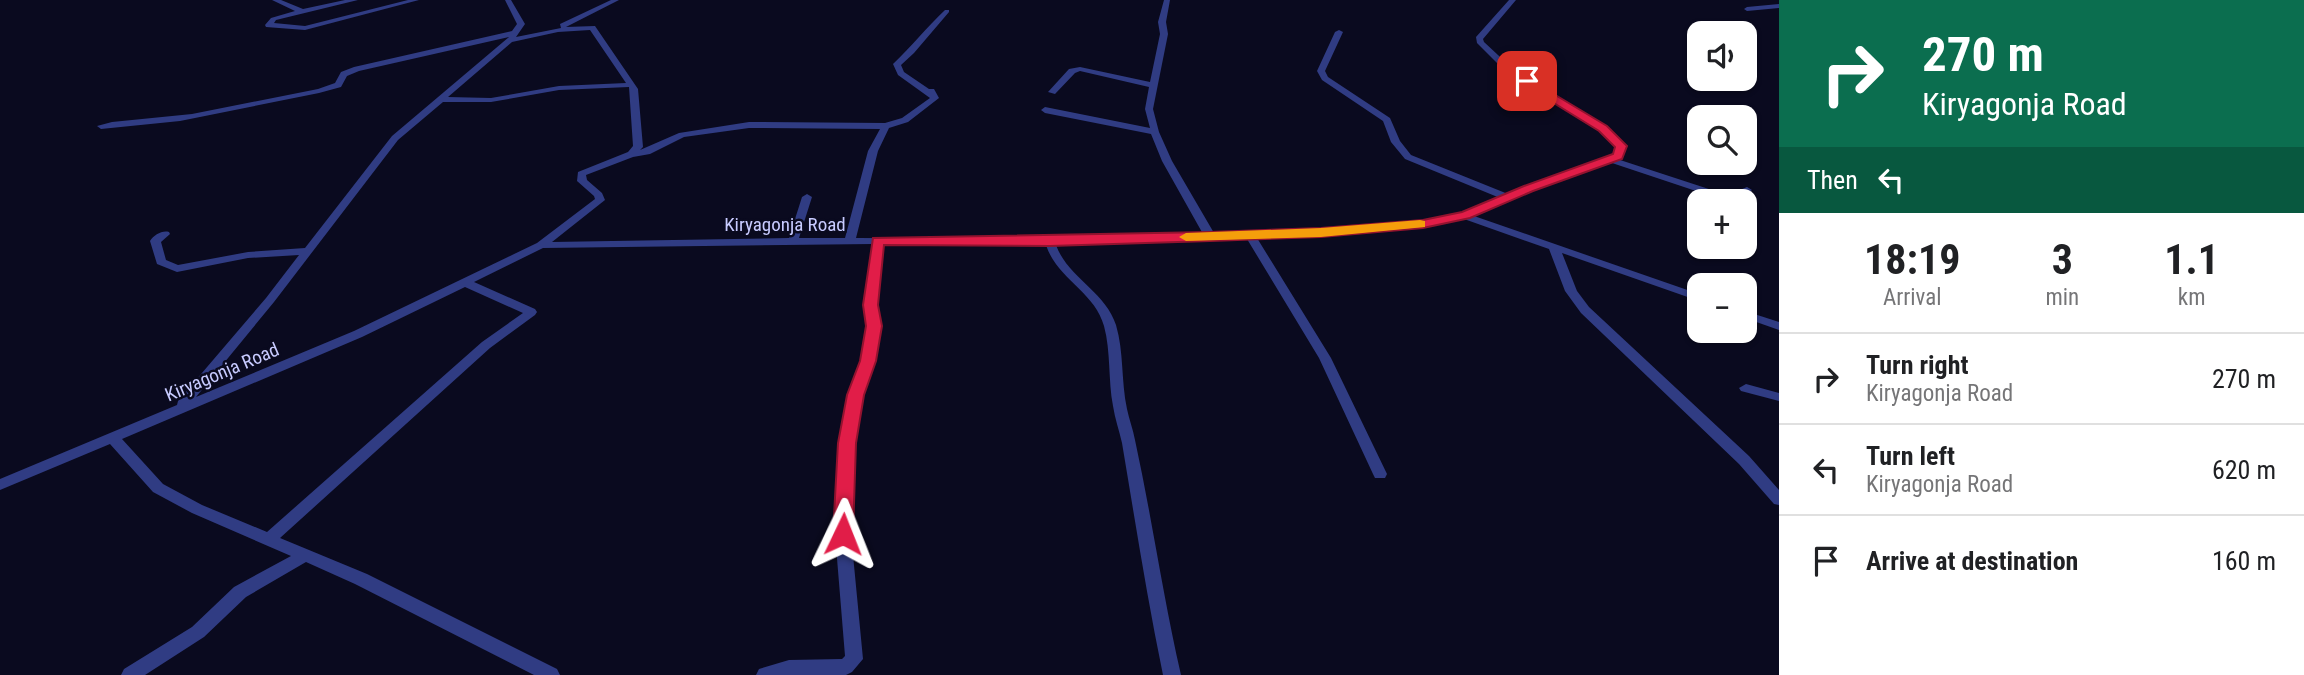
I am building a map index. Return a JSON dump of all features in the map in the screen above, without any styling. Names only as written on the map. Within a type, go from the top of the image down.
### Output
[{"type":"street","points":[[275,0],[302,11]]},
{"type":"street","points":[[355,0],[273,19],[269,25],[306,28],[416,0]]},
{"type":"street","points":[[180,408],[271,300],[306,251],[396,138],[513,37],[521,24],[508,0]]},
{"type":"street","points":[[558,30],[616,0]]},
{"type":"street","points":[[1167,0],[1161,22],[1164,34],[1149,113],[1167,161],[1210,236]]},
{"type":"street","points":[[1513,0],[1479,38],[1481,43],[1509,70],[1615,139],[1621,152],[1612,160],[1697,189]]},
{"type":"street","points":[[1747,9],[1779,6]]},
{"type":"street","points":[[541,245],[600,200],[599,195],[582,181],[581,174],[631,154],[647,152],[682,135],[749,125],[886,126],[905,120],[933,94],[901,73],[897,64],[914,52],[928,27],[947,11]]},
{"type":"street","points":[[102,126],[133,121],[144,125],[192,117],[338,85],[344,74],[387,60],[579,27],[595,30],[634,89],[638,148],[631,154]]},
{"type":"street","points":[[1339,32],[1321,71],[1325,78],[1387,120],[1396,142],[1408,157],[1506,197]]},
{"type":"street","points":[[1052,92],[1072,71],[1080,69],[1153,85]]},
{"type":"street","points":[[441,99],[491,100],[559,88],[630,85]]},
{"type":"street","points":[[1045,110],[1155,132]]},
{"type":"street","points":[[850,241],[873,151],[886,126]]},
{"type":"street","name":"Kiryagonja Road","points":[[0,485],[368,330],[541,245],[793,241],[1050,242],[1395,227],[1465,216],[1506,197],[1612,160]]},
{"type":"street","points":[[793,241],[807,197]]},
{"type":"street","points":[[1465,216],[1687,294]]},
{"type":"street","points":[[165,234],[155,240],[161,262],[177,269],[247,255],[306,251]]},
{"type":"street","points":[[1250,235],[1325,358],[1380,474]]},
{"type":"street","points":[[765,675],[789,668],[846,667],[854,659],[843,534],[847,443],[855,395],[868,361],[874,326],[870,305],[877,241]]},
{"type":"street","points":[[1050,242],[1053,258],[1097,299],[1105,310],[1111,327],[1120,408],[1129,442],[1154,596],[1172,675]]},
{"type":"street","points":[[1554,248],[1571,291],[1585,310],[1744,460],[1779,500]]},
{"type":"street","points":[[268,540],[486,345],[531,312],[464,282]]},
{"type":"street","points":[[1757,318],[1779,326]]},
{"type":"street","points":[[1746,388],[1779,397]]},
{"type":"street","points":[[113,438],[158,488],[268,540],[361,579],[551,675]]},
{"type":"street","points":[[130,675],[198,632],[240,592],[304,556]]},
{"type":"slow traffic","points":[[1186,237],[1321,233],[1420,224]]},
{"type":"route","points":[[843,534],[847,443],[855,395],[868,361],[874,326],[870,305],[877,241],[1050,242],[1321,233],[1423,224],[1465,216],[1528,188],[1608,162],[1618,156],[1621,146],[1603,128],[1527,81]]}]
